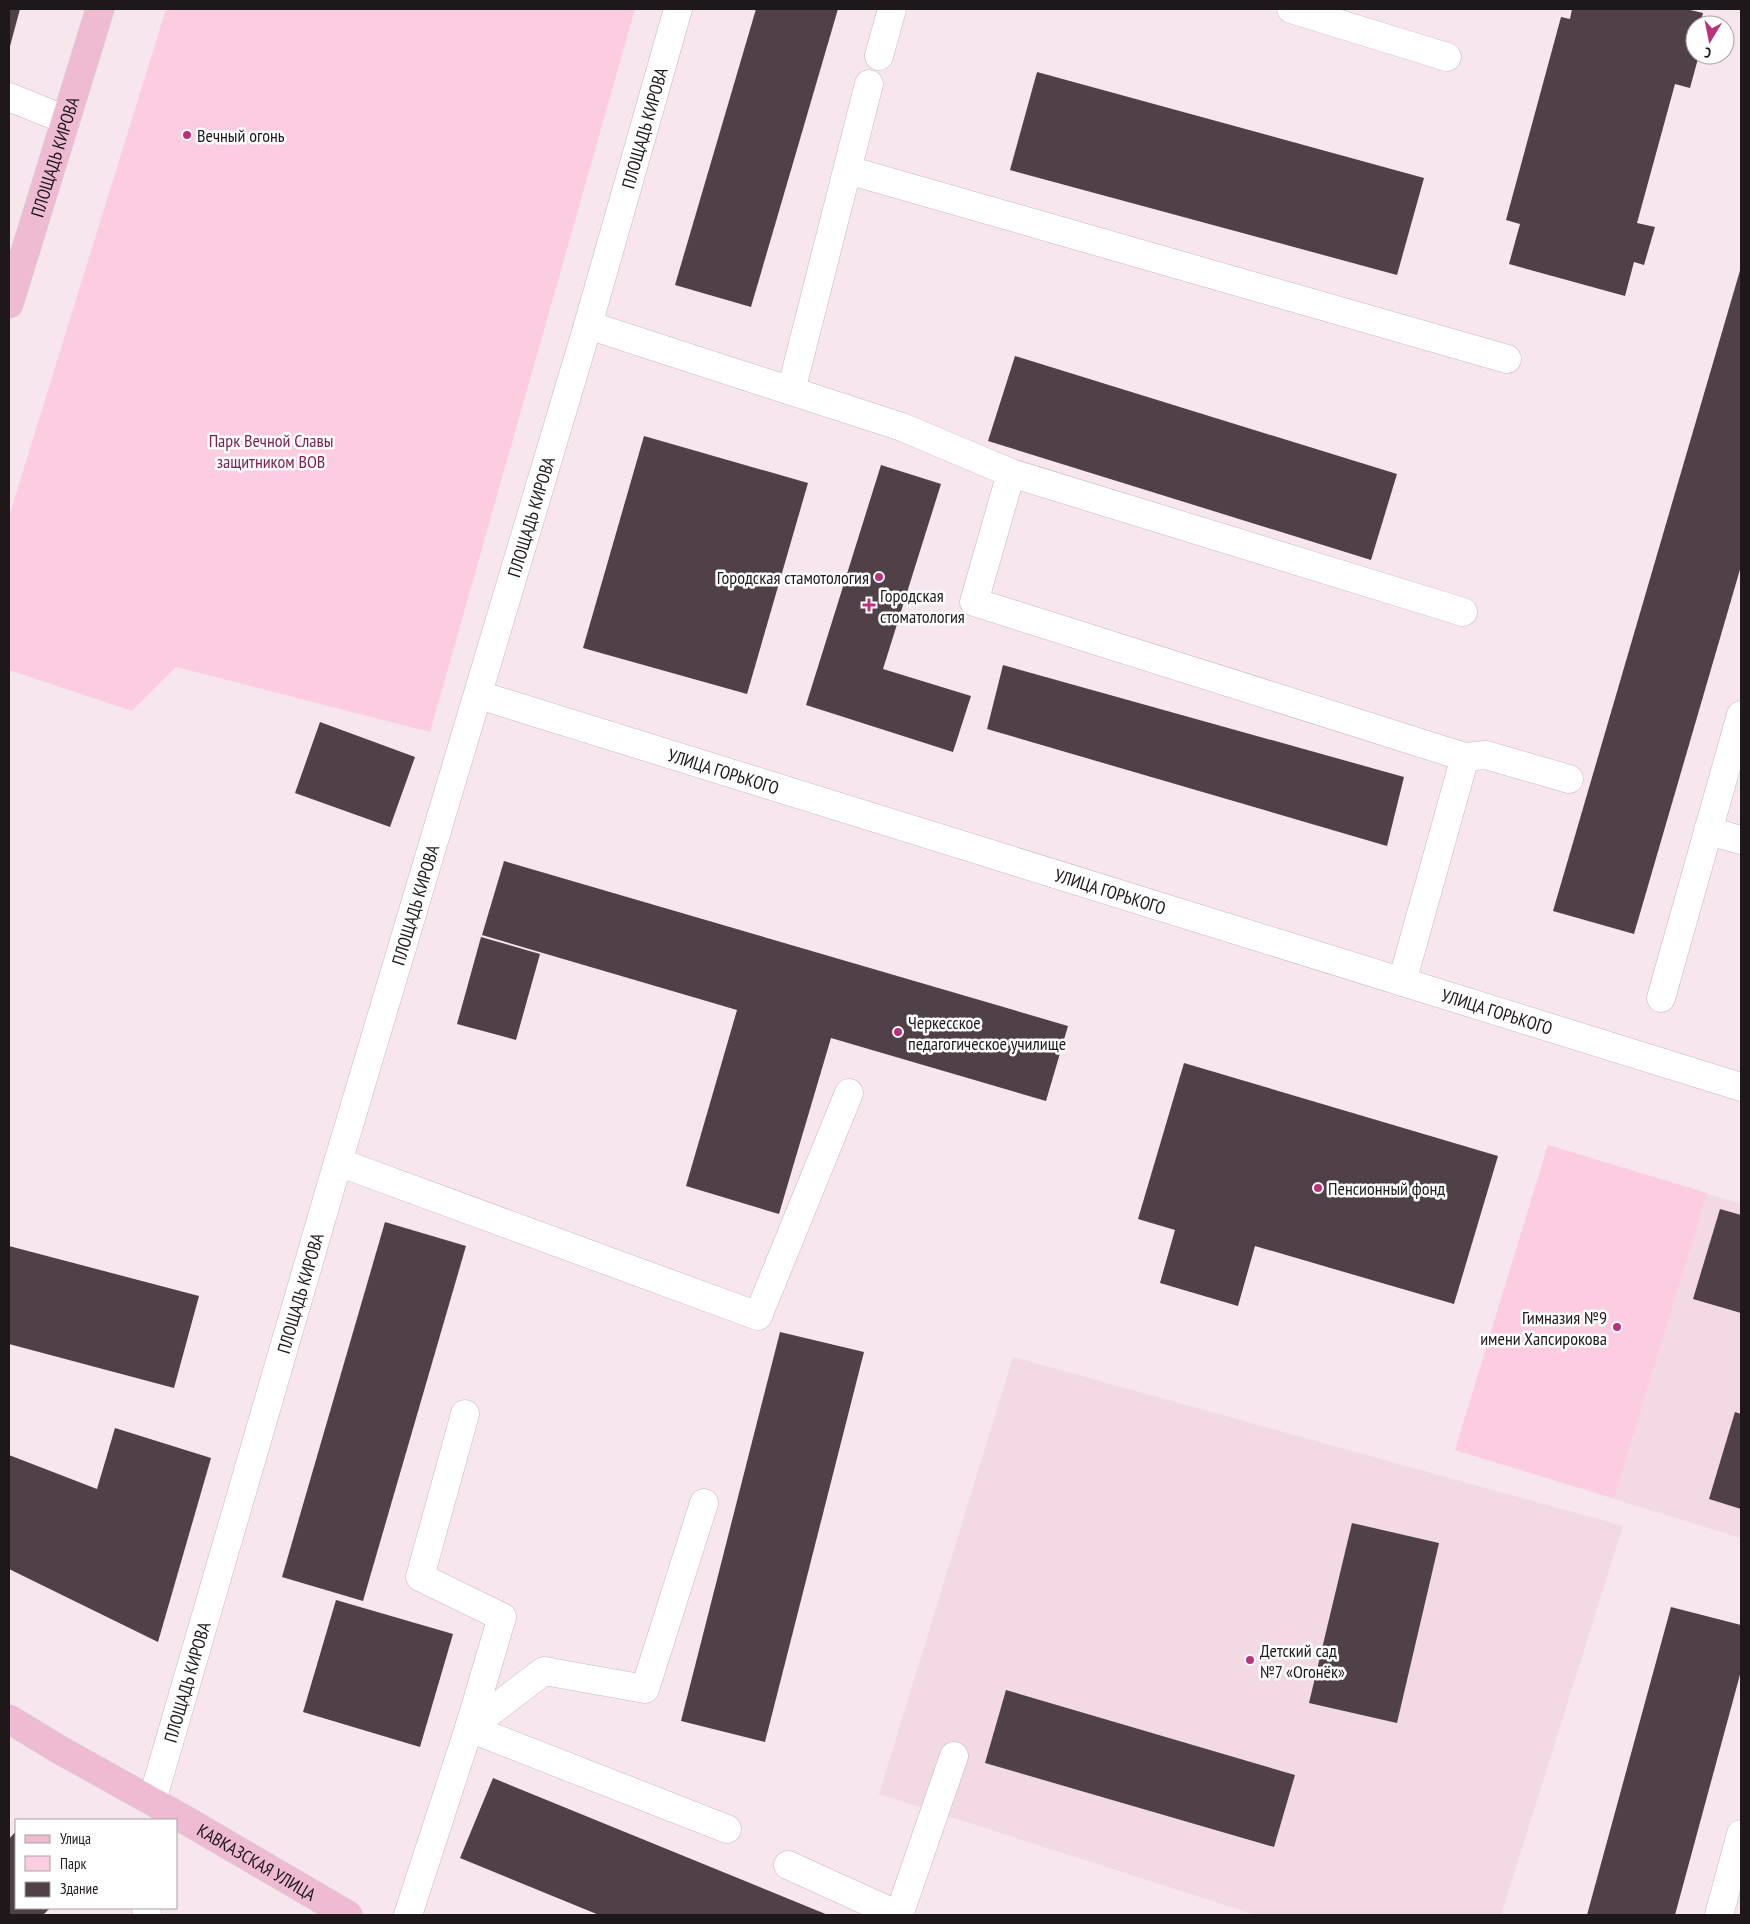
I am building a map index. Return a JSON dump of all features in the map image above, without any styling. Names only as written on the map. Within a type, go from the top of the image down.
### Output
[{"type":"main road","name":"ПЛОЩАДЬ КИРОВА","points":[[9,304],[100,9]]},
{"type":"main road","name":"КАВКАЗСКАЯ УЛИЦА","points":[[9,1719],[60,1750],[152,1801],[174,1819]]},
{"type":"main road","name":"КАВКАЗСКАЯ УЛИЦА","points":[[179,1823],[348,1915]]},
{"type":"street","name":"ПЛОЩАДЬ КИРОВА","points":[[152,1801],[338,1162],[588,325],[678,9]]},
{"type":"street","points":[[879,56],[892,9]]},
{"type":"street","points":[[1291,9],[1447,57]]},
{"type":"street","points":[[791,392],[869,84]]},
{"type":"street","points":[[9,97],[66,120]]},
{"type":"street","points":[[848,170],[1507,359]]},
{"type":"street","points":[[588,325],[902,427],[1011,473],[1463,612]]},
{"type":"street","points":[[1011,473],[974,602],[1465,757],[1486,755],[1569,779]]},
{"type":"street","name":"УЛИЦА ГОРЬКОГО","points":[[479,695],[1741,1087]]},
{"type":"street","points":[[1661,998],[1741,714]]},
{"type":"street","points":[[1402,982],[1465,757]]},
{"type":"street","points":[[1708,831],[1741,840]]},
{"type":"street","points":[[338,1162],[758,1316],[849,1093]]},
{"type":"street","points":[[408,1915],[469,1728],[502,1618],[420,1577],[465,1414]]},
{"type":"street","points":[[469,1728],[544,1671],[645,1689],[704,1503]]},
{"type":"street","points":[[469,1728],[727,1829]]},
{"type":"street","points":[[788,1865],[898,1915],[954,1756]]},
{"type":"street","points":[[1719,1915],[1741,1834]]},
{"type":"shaded area","name":"Гимназия №9 имени Хапсирокова","points":[[1548,1145],[1741,1204],[1741,1538],[1455,1450]]},
{"type":"shaded area","name":"Детский сад №7 «Огонёк»","points":[[1013,1357],[1623,1526],[1501,1915],[1256,1915],[879,1794]]},
{"type":"green space","name":"Парк Вечной Славы защитником ВОВ","points":[[166,9],[635,9],[430,732],[176,667],[132,711],[9,670],[9,516]]},
{"type":"green space","name":"Гимназия №9 имени Хапсирокова","points":[[1548,1145],[1707,1193],[1614,1498],[1455,1450]]},
{"type":"building","points":[[9,9],[20,9],[9,50]]},
{"type":"building","points":[[756,9],[838,9],[751,307],[675,285]]},
{"type":"building","points":[[1572,9],[1686,9],[1703,13],[1702,15],[1685,15],[1685,65],[1696,65],[1690,88],[1675,84],[1637,223],[1655,227],[1644,265],[1634,262],[1625,296],[1509,264],[1520,224],[1506,220],[1561,17],[1570,19]]},
{"type":"building","points":[[1037,72],[1424,178],[1397,275],[1010,170]]},
{"type":"building","points":[[1741,267],[1741,566],[1634,934],[1553,911]]},
{"type":"building","points":[[1015,356],[1397,474],[1371,560],[988,441]]},
{"type":"building","points":[[644,436],[808,483],[747,694],[583,648]]},
{"type":"building","name":"Городская стамотология","points":[[881,465],[941,484],[883,669],[971,696],[953,752],[806,705]]},
{"type":"building","points":[[1003,665],[1404,777],[1387,846],[987,729]]},
{"type":"building","points":[[320,722],[415,757],[390,827],[295,793]]},
{"type":"building","name":"Черкесское педагогическое училище","points":[[504,861],[1068,1026],[1046,1101],[831,1038],[779,1214],[686,1186],[737,1010],[482,935]]},
{"type":"building","points":[[481,937],[540,954],[516,1040],[457,1024]]},
{"type":"building","name":"Пенсионный фонд","points":[[1184,1063],[1498,1156],[1454,1304],[1255,1246],[1238,1306],[1160,1283],[1175,1230],[1138,1219]]},
{"type":"building","points":[[1720,1209],[1741,1215],[1741,1313],[1693,1299]]},
{"type":"building","points":[[385,1222],[466,1246],[363,1601],[282,1577]]},
{"type":"building","points":[[9,1246],[199,1296],[174,1388],[9,1344]]},
{"type":"building","points":[[780,1332],[864,1352],[765,1742],[681,1721]]},
{"type":"building","points":[[1735,1412],[1741,1414],[1741,1509],[1709,1499]]},
{"type":"building","points":[[115,1428],[211,1458],[158,1642],[9,1569],[9,1455],[97,1489]]},
{"type":"building","points":[[1352,1523],[1439,1543],[1397,1723],[1309,1703]]},
{"type":"building","points":[[336,1600],[453,1634],[420,1747],[303,1712]]},
{"type":"building","points":[[1671,1607],[1741,1625],[1741,1671],[1675,1915],[1587,1915]]},
{"type":"building","points":[[1006,1690],[1295,1775],[1274,1847],[985,1763]]},
{"type":"building","points":[[493,1778],[828,1915],[599,1915],[460,1858]]},
{"type":"building","points":[[15,1832],[15,1909],[49,1909],[43,1915],[9,1915],[9,1839]]},
{"type":"place","name":"Вечный огонь","points":[[187,135]]},
{"type":"place","name":"Городская стамотология","points":[[879,577]]},
{"type":"place","name":"Городская стоматология","points":[[869,605]]},
{"type":"place","name":"Черкесское педагогическое училище","points":[[898,1032]]},
{"type":"place","name":"Пенсионный фонд","points":[[1318,1188]]},
{"type":"place","name":"Гимназия №9 имени Хапсирокова","points":[[1617,1327]]},
{"type":"place","name":"Детский сад №7 «Огонёк»","points":[[1250,1660]]}]
